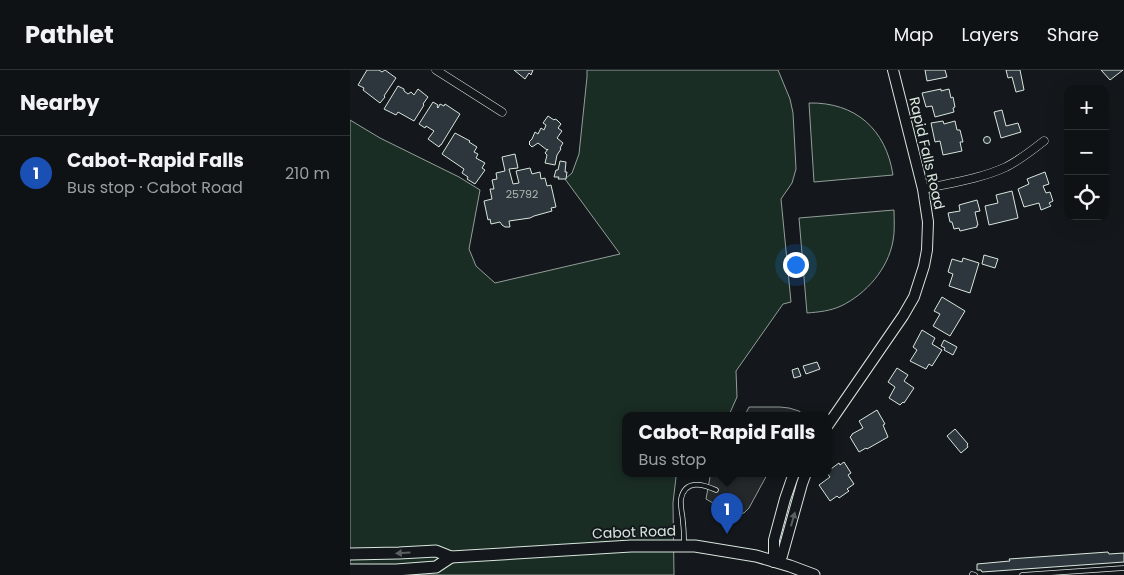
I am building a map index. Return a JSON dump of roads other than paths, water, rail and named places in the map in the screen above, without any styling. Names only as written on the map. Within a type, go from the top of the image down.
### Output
[{"type":"main road","name":"Cabot Road","points":[[350,554],[436,551],[451,557],[631,546],[684,546],[756,556],[814,575]]},
{"type":"main road","name":"Cabot Road","points":[[350,570],[396,570],[436,567],[451,557]]},
{"type":"street","points":[[436,70],[502,112]]},
{"type":"street","name":"Rapid Falls Road","points":[[832,419],[914,297],[923,272],[927,250],[928,222],[923,189],[893,70]]},
{"type":"street","points":[[923,189],[983,175],[1005,167],[1023,157],[1044,141]]},
{"type":"street","points":[[774,562],[774,540],[793,477]]},
{"type":"street","points":[[774,562],[782,556],[805,477]]},
{"type":"lane","points":[[684,546],[681,499],[688,487],[694,484],[701,484],[716,490]]},
{"type":"lane","points":[[1022,575],[1124,568]]},
{"type":"place","name":"Cabot-Rapid Falls","points":[[727,534]]}]
